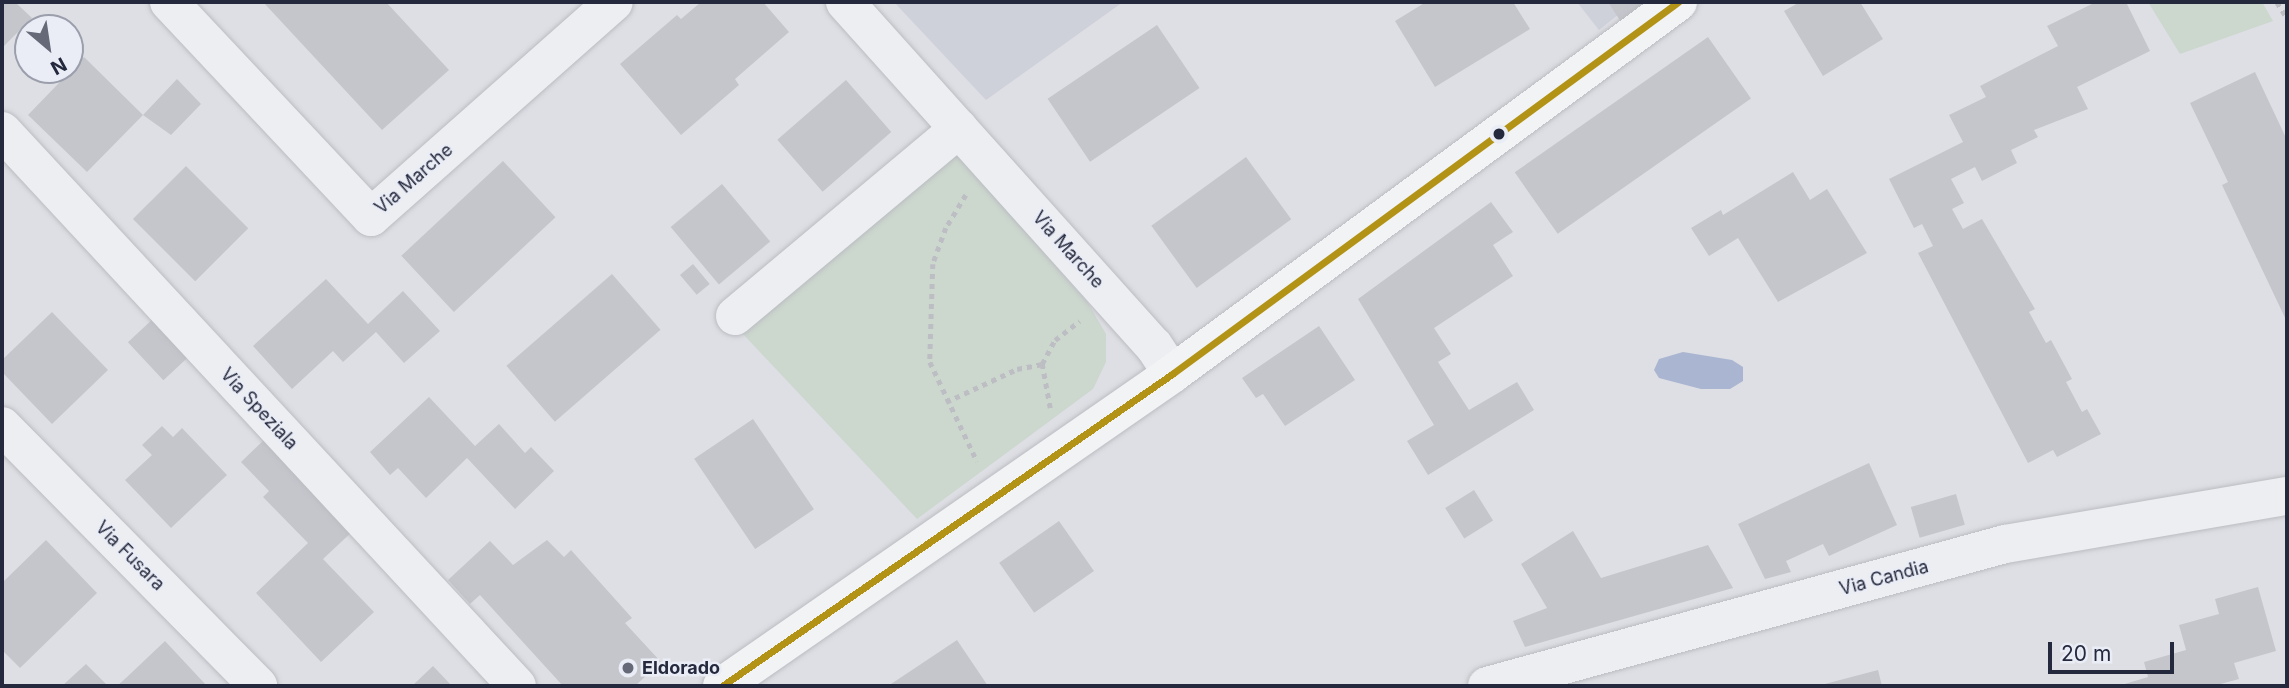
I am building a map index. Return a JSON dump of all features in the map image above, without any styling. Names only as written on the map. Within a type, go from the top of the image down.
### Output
[{"type":"main road","points":[[722,686],[1172,374],[1678,2]]},
{"type":"street","name":"Via Marche","points":[[169,2],[371,217],[614,2]]},
{"type":"street","name":"Via Marche","points":[[845,2],[1110,296],[1172,374]]},
{"type":"street","points":[[735,316],[960,128]]},
{"type":"street","name":"Via Speziala","points":[[2,131],[517,686]]},
{"type":"street","name":"Via Fusara","points":[[2,426],[258,686]]},
{"type":"street","name":"Via Candia","points":[[1486,686],[2005,544],[2287,496]]},
{"type":"path","points":[[2277,2],[2287,18]]},
{"type":"path","points":[[994,167],[968,192],[946,228],[933,264],[930,362],[946,402],[995,496]]},
{"type":"path","points":[[1066,446],[1052,415],[1042,364],[1055,340],[1110,296]]},
{"type":"path","points":[[946,402],[1017,369],[1042,364]]},
{"type":"shaded area","points":[[894,2],[1123,2],[986,100]]},
{"type":"shaded area","points":[[1577,2],[1634,2],[1599,30]]},
{"type":"shaded area","points":[[2148,2],[2262,2],[2273,21],[2180,54]]},
{"type":"shaded area","points":[[955,151],[1088,303],[1106,334],[1106,362],[1093,389],[917,519],[742,333]]},
{"type":"water","points":[[1683,352],[1732,360],[1743,367],[1743,381],[1730,389],[1701,389],[1659,378],[1654,370],[1659,359]]},
{"type":"building","points":[[2,2],[15,2],[28,14],[14,14],[14,36],[2,48]]},
{"type":"building","points":[[263,2],[386,2],[449,70],[382,130]]},
{"type":"building","points":[[701,2],[763,2],[789,32],[735,79],[739,85],[681,135],[620,64],[677,15],[681,19]]},
{"type":"building","points":[[1426,2],[1513,2],[1530,29],[1435,87],[1395,21]]},
{"type":"building","points":[[1608,2],[1650,2],[1621,22]]},
{"type":"building","points":[[1800,2],[1860,2],[1883,39],[1823,76],[1784,11]]},
{"type":"building","points":[[2096,2],[2126,2],[2150,51],[2077,87],[2088,109],[2034,130],[2038,137],[2011,150],[2017,163],[1982,181],[1975,167],[1951,179],[1964,203],[1952,209],[1963,229],[1982,219],[2035,309],[2029,312],[2046,343],[2051,340],[2072,379],[2066,382],[2082,412],[2087,409],[2101,434],[2057,457],[2053,450],[2028,463],[1918,253],[1933,246],[1922,224],[1914,228],[1889,179],[1963,142],[1949,115],[1986,97],[1980,86],[2058,46],[2047,26]]},
{"type":"building","points":[[1157,25],[1199,88],[1090,162],[1048,99]]},
{"type":"building","points":[[1708,37],[1751,98],[1558,234],[1515,172]]},
{"type":"building","points":[[84,57],[143,115],[87,172],[28,115],[58,84],[84,84]]},
{"type":"building","points":[[2255,72],[2287,140],[2287,322],[2222,185],[2228,182],[2190,103]]},
{"type":"building","points":[[177,79],[201,104],[171,135],[143,115]]},
{"type":"building","points":[[846,80],[891,132],[823,192],[777,140]]},
{"type":"building","points":[[1246,157],[1291,219],[1197,288],[1151,226]]},
{"type":"building","points":[[503,161],[556,217],[454,312],[401,256]]},
{"type":"building","points":[[186,166],[248,228],[195,281],[133,219]]},
{"type":"building","points":[[1793,172],[1810,200],[1827,189],[1867,253],[1778,302],[1738,238],[1709,256],[1691,228],[1721,210],[1723,215]]},
{"type":"building","points":[[722,184],[770,241],[719,285],[671,227]]},
{"type":"building","points":[[1491,202],[1513,232],[1493,245],[1513,276],[1434,328],[1451,354],[1438,362],[1469,410],[1517,382],[1534,410],[1428,475],[1407,441],[1434,425],[1358,299]]},
{"type":"building","points":[[693,264],[710,284],[697,295],[680,275]]},
{"type":"building","points":[[612,274],[661,330],[555,422],[506,366]]},
{"type":"building","points":[[326,279],[368,324],[403,291],[440,331],[404,363],[376,332],[343,362],[333,351],[292,389],[253,346]]},
{"type":"building","points":[[52,312],[108,370],[52,424],[2,372],[2,360]]},
{"type":"building","points":[[155,317],[190,355],[163,380],[128,342]]},
{"type":"building","points":[[1319,326],[1355,380],[1285,426],[1263,394],[1256,398],[1242,378]]},
{"type":"building","points":[[429,397],[475,446],[499,424],[525,453],[531,447],[554,471],[515,509],[467,458],[426,498],[398,468],[390,475],[370,452]]},
{"type":"building","points":[[753,419],[814,509],[755,549],[694,459]]},
{"type":"building","points":[[162,426],[173,437],[182,428],[227,475],[171,528],[125,480],[152,455],[142,445]]},
{"type":"building","points":[[267,437],[354,530],[323,559],[374,612],[321,662],[256,593],[308,543],[263,497],[269,491],[241,462]]},
{"type":"building","points":[[1869,463],[1897,525],[1829,556],[1823,544],[1786,561],[1791,572],[1765,579],[1738,524]]},
{"type":"building","points":[[1474,490],[1493,521],[1464,539],[1445,508]]},
{"type":"building","points":[[1956,494],[1965,525],[1920,538],[1911,507]]},
{"type":"building","points":[[1059,521],[1094,571],[1034,613],[999,563]]},
{"type":"building","points":[[1573,531],[1601,578],[1708,545],[1733,588],[1525,647],[1513,621],[1547,608],[1521,564]]},
{"type":"building","points":[[46,540],[97,593],[20,668],[2,650],[2,583]]},
{"type":"building","points":[[547,540],[564,557],[571,550],[632,618],[625,623],[661,662],[635,686],[563,686],[480,595],[470,604],[448,580],[490,541],[513,565]]},
{"type":"building","points":[[2258,587],[2276,651],[2234,663],[2239,679],[2213,686],[2118,686],[2148,677],[2144,662],[2186,650],[2179,625],[2219,614],[2215,599]]},
{"type":"building","points":[[957,640],[988,686],[888,686]]},
{"type":"building","points":[[165,641],[207,686],[117,686],[127,677]]},
{"type":"building","points":[[86,664],[108,686],[62,686]]},
{"type":"building","points":[[433,666],[452,686],[412,686]]},
{"type":"building","points":[[1878,670],[1882,686],[1821,686],[1821,685]]},
{"type":"transit line","points":[[722,686],[1172,374],[1678,2]]},
{"type":"place","name":"Eldorado","points":[[628,668]]}]
